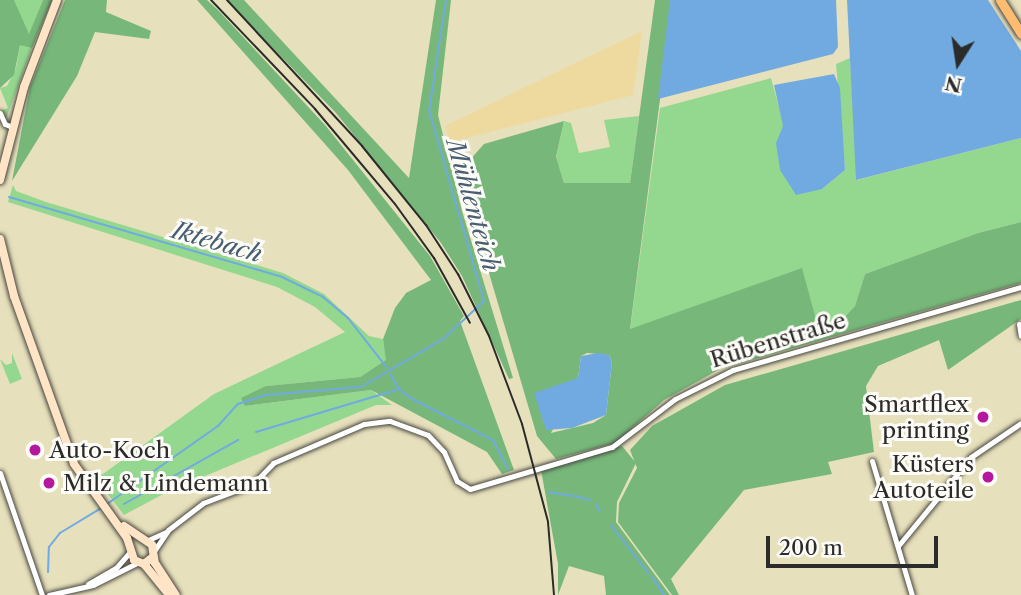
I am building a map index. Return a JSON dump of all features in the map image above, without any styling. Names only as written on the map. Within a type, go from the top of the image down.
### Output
[{"type":"main road","points":[[0,180],[12,127],[57,0]]},
{"type":"main road","points":[[1000,0],[1021,34]]},
{"type":"main road","points":[[0,239],[14,296],[67,446],[101,500],[153,554],[176,595]]},
{"type":"main road","points":[[109,510],[131,550],[169,595]]},
{"type":"main road","points":[[131,550],[143,541]]},
{"type":"main road","points":[[141,563],[153,554]]},
{"type":"street","points":[[0,113],[5,124],[12,127]]},
{"type":"street","name":"Rübenstraße","points":[[143,541],[169,530],[203,503],[253,484],[268,465],[364,424],[390,421],[428,435],[444,452],[457,481],[470,489],[612,447],[675,399],[733,369],[1021,287]]},
{"type":"street","points":[[1019,324],[1021,336]]},
{"type":"street","points":[[898,546],[971,457],[1021,424]]},
{"type":"street","points":[[872,461],[912,595]]},
{"type":"street","points":[[0,473],[42,595]]},
{"type":"street","name":"Rübenstraße","points":[[153,554],[169,530]]},
{"type":"street","points":[[79,589],[116,568],[131,550]]},
{"type":"street","points":[[49,595],[79,589],[141,563]]},
{"type":"green space","points":[[0,0],[14,0],[29,34],[43,0],[52,0],[32,48],[20,45],[14,75],[0,88]]},
{"type":"green space","points":[[14,0],[43,0],[30,34],[26,31]]},
{"type":"green space","points":[[65,0],[107,0],[106,12],[151,31],[149,39],[95,32],[77,76],[12,181],[30,87]]},
{"type":"green space","points":[[197,0],[207,0],[218,10],[325,125],[430,256],[464,316],[460,321],[514,470],[502,474],[487,452],[371,390],[245,406],[241,398],[266,386],[360,377],[386,360],[383,339],[395,308],[406,293],[431,280],[348,170]]},
{"type":"green space","points":[[226,0],[244,0],[409,178],[436,0],[451,0],[438,115],[462,211],[513,378],[509,379],[462,276],[441,243],[336,113]]},
{"type":"green space","points":[[655,0],[673,0],[630,329],[802,268],[819,330],[839,323],[855,306],[865,274],[978,233],[1021,222],[1021,283],[720,369],[664,400],[615,443],[556,459],[537,436],[466,195],[468,162],[484,144],[564,121],[556,157],[564,183],[630,183]],"holes":[[[587,353],[609,355],[612,362],[606,415],[593,423],[551,433],[578,378],[581,356]]]},
{"type":"green space","points":[[20,44],[32,48],[6,119],[2,110],[8,108],[0,88],[7,86],[16,68]]},
{"type":"green space","points":[[850,58],[857,180],[1021,138],[1021,222],[978,233],[865,274],[855,306],[839,323],[818,330],[630,330],[660,108],[771,78],[784,126],[781,131],[822,189],[845,170],[836,64]]},
{"type":"green space","points":[[639,116],[630,183],[564,183],[556,158],[564,121],[571,123],[579,153],[610,147],[604,120]]},
{"type":"green space","points":[[13,185],[16,191],[46,202],[283,273],[324,294],[369,336],[383,339],[387,360],[360,377],[266,386],[245,406],[371,390],[392,405],[376,405],[169,491],[124,515],[96,479],[214,394],[345,332],[315,307],[277,287],[8,202]]},
{"type":"green space","points":[[1021,300],[1021,319],[948,370],[939,340],[878,366],[866,386],[874,452],[828,462],[832,474],[744,490],[671,579],[679,595],[672,595],[618,522],[619,503],[637,468],[630,450],[652,426],[725,385]]},
{"type":"green space","points":[[12,353],[22,379],[10,384],[0,359],[6,365],[12,363]]},
{"type":"green space","points":[[622,446],[636,463],[617,502],[616,522],[670,595],[606,595],[604,576],[569,566],[558,595],[558,564],[541,470]]},
{"type":"sand","points":[[642,31],[633,95],[451,142],[445,126]]},
{"type":"water","points":[[670,0],[836,0],[838,47],[833,54],[658,99]]},
{"type":"water","points":[[847,0],[988,0],[1021,51],[1021,138],[856,180]]},
{"type":"water","points":[[834,74],[840,88],[845,170],[822,189],[796,195],[780,170],[776,143],[783,126],[774,85]]},
{"type":"water","points":[[598,353],[609,355],[612,362],[606,415],[572,428],[546,430],[534,393],[578,378],[581,356]]},
{"type":"waterway","name":"Mühlenteich","points":[[107,504],[218,426],[238,404],[265,395],[361,387],[443,339],[484,301],[429,111],[446,0]]},
{"type":"waterway","name":"Iktebach","points":[[9,197],[282,277],[323,297],[348,318],[387,368]]},
{"type":"waterway","name":"Iktebach","points":[[390,374],[399,389],[412,399],[493,440],[508,469]]},
{"type":"waterway","points":[[256,432],[399,389]]},
{"type":"waterway","points":[[124,504],[238,440]]},
{"type":"waterway","name":"Iktebach","points":[[548,492],[573,496]]},
{"type":"waterway","name":"Iktebach","points":[[575,496],[590,500]]},
{"type":"waterway","name":"Iktebach","points":[[596,504],[600,511]]},
{"type":"waterway","name":"Mühlenteich","points":[[48,572],[49,547],[60,533],[103,507]]},
{"type":"waterway","name":"Iktebach","points":[[611,525],[649,574]]},
{"type":"waterway","name":"Iktebach","points":[[652,577],[664,595]]},
{"type":"railway","points":[[211,0],[315,109],[395,204],[434,258],[470,323]]},
{"type":"railway","points":[[227,0],[362,146],[426,225],[458,274],[489,336],[522,424],[548,522],[554,595]]},
{"type":"place","name":"Smartflex printing","points":[[983,417]]},
{"type":"place","name":"Auto-Koch","points":[[35,450]]},
{"type":"place","name":"Küsters Autoteile","points":[[988,477]]},
{"type":"place","name":"Milz & Lindemann","points":[[49,483]]}]
